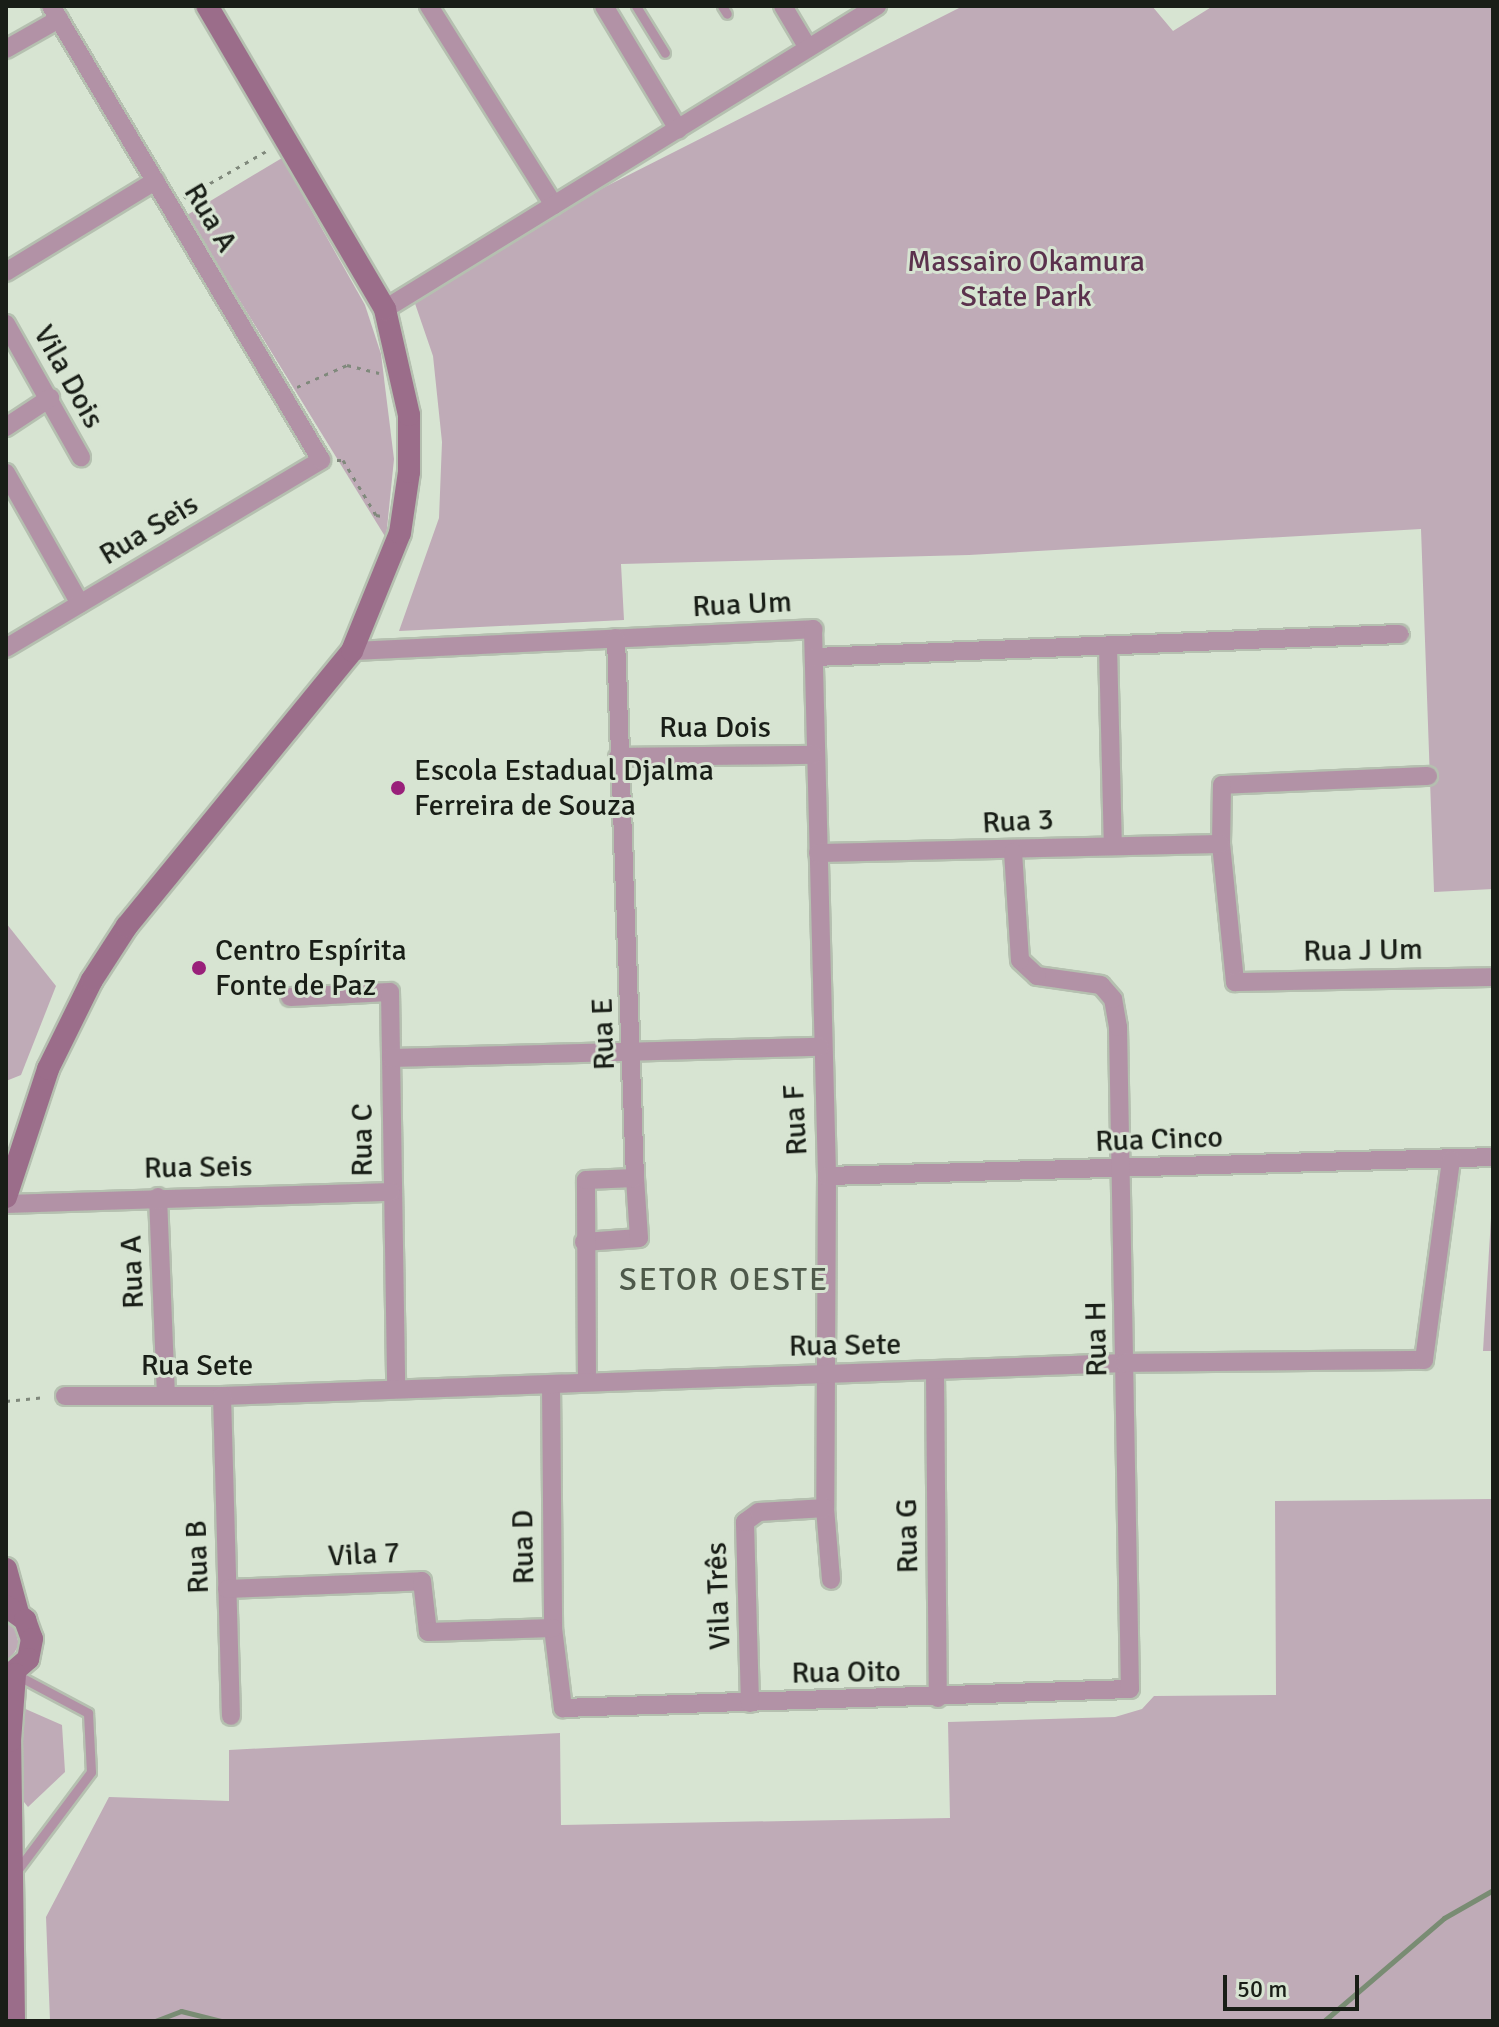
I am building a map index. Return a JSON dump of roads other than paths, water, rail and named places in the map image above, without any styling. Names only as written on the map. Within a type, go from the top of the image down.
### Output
[{"type":"main road","points":[[6,1197],[48,1069],[108,953],[352,651],[402,519],[409,472],[403,378],[385,309],[288,139],[207,6]]},
{"type":"main road","points":[[6,1569],[12,1610],[32,1639],[28,1659],[10,1676],[10,1994],[14,2021]]},
{"type":"street","points":[[429,6],[554,205]]},
{"type":"street","points":[[604,6],[678,129]]},
{"type":"street","points":[[783,6],[808,48]]},
{"type":"street","points":[[385,309],[877,6]]},
{"type":"street","points":[[6,49],[55,12]]},
{"type":"street","name":"Rua A","points":[[55,12],[321,460]]},
{"type":"street","points":[[6,272],[155,181]]},
{"type":"street","name":"Vila Dois","points":[[6,324],[81,457]]},
{"type":"street","points":[[6,427],[50,398]]},
{"type":"street","name":"Rua Seis","points":[[6,648],[321,460]]},
{"type":"street","points":[[6,473],[80,604]]},
{"type":"street","name":"Rua Um","points":[[352,651],[813,629],[814,657],[1400,634]]},
{"type":"street","name":"Rua E","points":[[616,638],[618,757],[633,1049],[635,1178]]},
{"type":"street","points":[[1108,646],[1113,844]]},
{"type":"street","name":"Rua F","points":[[814,657],[813,755],[818,853],[820,1047],[827,1176],[825,1508],[831,1580]]},
{"type":"street","name":"Rua Dois","points":[[618,757],[813,755]]},
{"type":"street","points":[[1221,844],[1222,785],[1428,776]]},
{"type":"street","name":"Rua 3","points":[[818,853],[1013,852],[1113,844],[1221,844]]},
{"type":"street","name":"Rua J Um","points":[[1221,844],[1235,982],[1493,977]]},
{"type":"street","name":"Rua H","points":[[1013,852],[1023,966],[1041,977],[1086,979],[1107,990],[1118,1027],[1130,1689]]},
{"type":"street","name":"Rua C","points":[[290,997],[390,992],[396,1389]]},
{"type":"street","points":[[391,1058],[633,1049],[820,1047]]},
{"type":"street","name":"Rua Cinco","points":[[827,1176],[1493,1157]]},
{"type":"street","name":"Rua Sete","points":[[65,1396],[222,1396],[826,1374],[935,1373],[1125,1363],[1424,1360],[1451,1160]]},
{"type":"street","points":[[584,1242],[639,1238],[635,1178],[586,1180],[584,1242],[587,1382]]},
{"type":"street","name":"Rua Seis","points":[[6,1204],[391,1192]]},
{"type":"street","name":"Rua A","points":[[158,1197],[166,1394]]},
{"type":"street","name":"Rua G","points":[[935,1373],[938,1698]]},
{"type":"street","name":"Rua D","points":[[551,1384],[553,1628],[563,1708]]},
{"type":"street","name":"Rua B","points":[[222,1396],[231,1716]]},
{"type":"street","name":"Vila Três","points":[[750,1703],[745,1522],[759,1512],[825,1508]]},
{"type":"street","name":"Vila 7","points":[[227,1589],[422,1581],[428,1632],[553,1628]]},
{"type":"street","name":"Rua Oito","points":[[563,1708],[938,1698],[1130,1689]]},
{"type":"lane","points":[[636,6],[665,53]]},
{"type":"lane","points":[[10,1676],[88,1713],[91,1772],[12,1878]]},
{"type":"waterway","points":[[1324,2021],[1444,1918],[1493,1890]]},
{"type":"waterway","points":[[155,2021],[181,2011],[221,2021]]},
{"type":"place","name":"Escola Estadual Djalma Ferreira de Souza","points":[[398,788]]},
{"type":"place","name":"Centro Espírita Fonte de Paz","points":[[199,968]]},
{"type":"district","name":"SETOR OESTE","points":[[724,1280]]},
{"type":"park label","name":"Massairo Okamura State Park","points":[[1026,279]]}]
